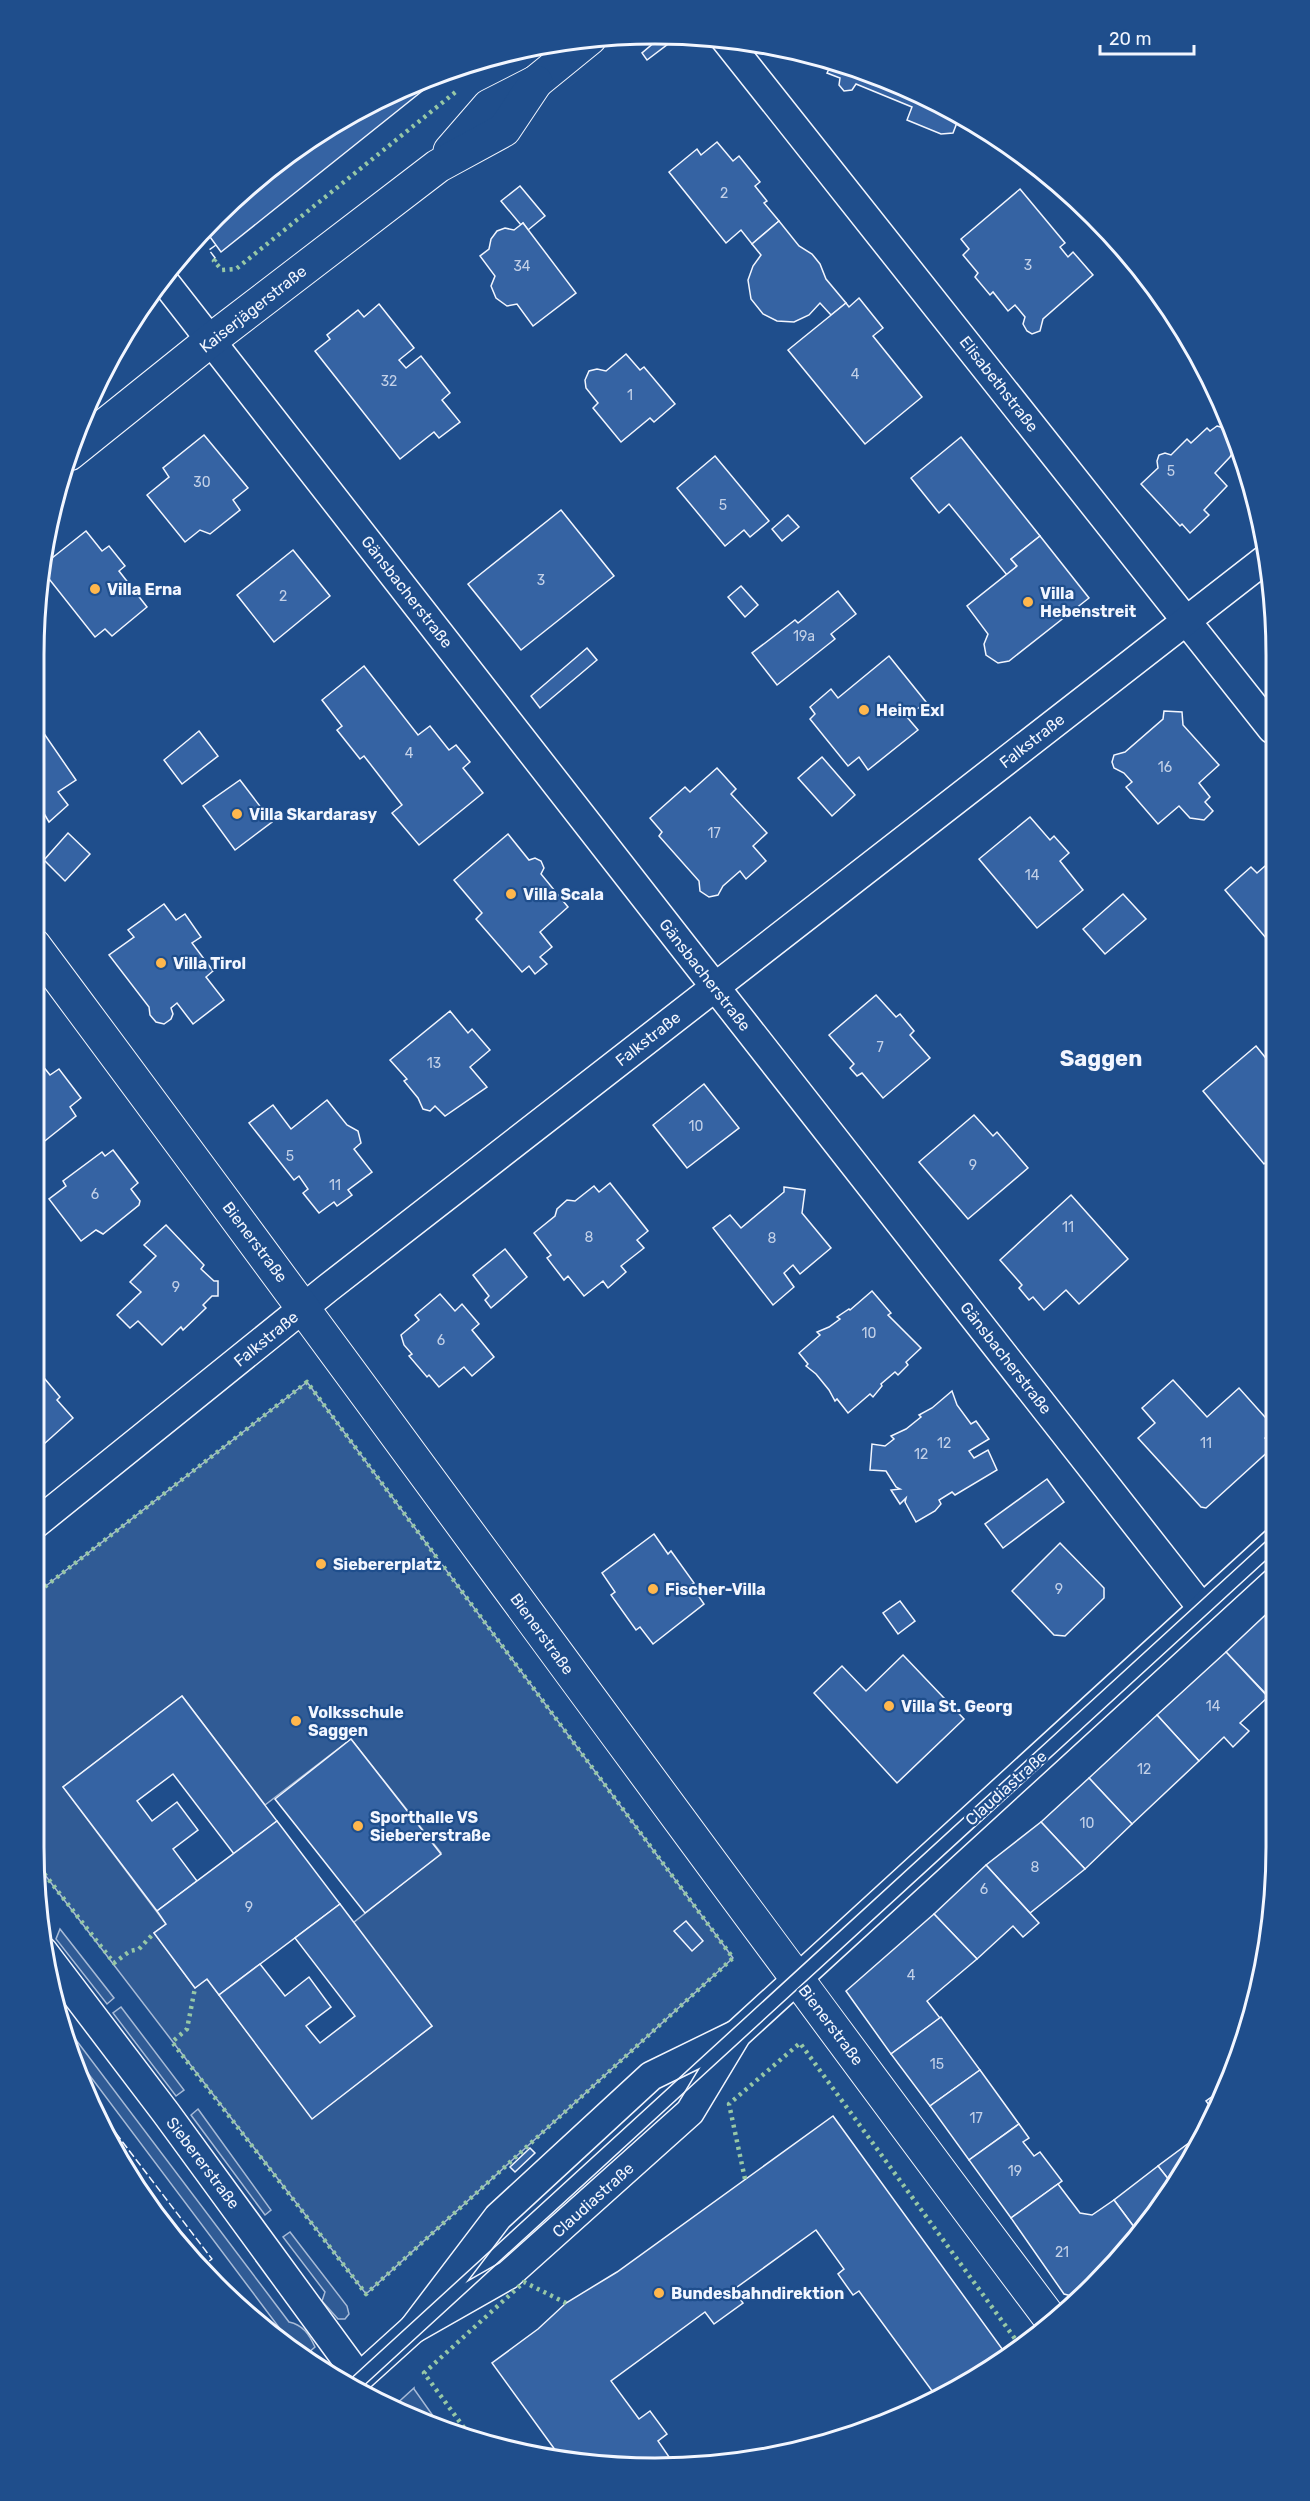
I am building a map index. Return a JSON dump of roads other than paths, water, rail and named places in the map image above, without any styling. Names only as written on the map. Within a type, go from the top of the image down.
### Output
[{"type":"street","name":"Kaiserjägerstraße","points":[[81,444],[438,166],[489,106],[536,82],[577,49]]},
{"type":"street","name":"Elisabethstraße","points":[[733,49],[1266,721]]},
{"type":"street","name":"Gänsbacherstraße","points":[[168,286],[714,987],[1202,1608]]},
{"type":"street","name":"Falkstraße","points":[[44,1517],[304,1308],[1259,564]]},
{"type":"street","name":"Bienerstraße","points":[[44,958],[1047,2315]]},
{"type":"street","name":"Claudiastraße","points":[[413,2329],[508,2275],[690,2112],[737,2034],[1266,1550]]},
{"type":"street","name":"Siebererstraße","points":[[56,1968],[180,2132],[353,2378]]},
{"type":"street","name":"Claudiastraße","points":[[356,2380],[413,2329],[495,2221],[651,2076],[737,2034]]},
{"type":"tram line","points":[[352,2378],[1266,1541]]},
{"type":"tram line","points":[[365,2384],[1266,1560]]},
{"type":"place","name":"Villa Erna","points":[[95,589]]},
{"type":"place","name":"Villa Hebenstreit","points":[[1028,602]]},
{"type":"place","name":"Heim Exl","points":[[864,710]]},
{"type":"place","name":"Villa Skardarasy","points":[[237,814]]},
{"type":"place","name":"Villa Scala","points":[[511,894]]},
{"type":"place","name":"Villa Tirol","points":[[161,963]]},
{"type":"place","name":"Siebererplatz","points":[[321,1564]]},
{"type":"place","name":"Fischer-Villa","points":[[653,1589]]},
{"type":"place","name":"Villa St. Georg","points":[[889,1706]]},
{"type":"place","name":"Volksschule Saggen","points":[[296,1721]]},
{"type":"place","name":"Sporthalle VS Siebererstraße","points":[[358,1826]]},
{"type":"place","name":"Bundesbahndirektion","points":[[659,2293]]},
{"type":"district","name":"Saggen","points":[[1101,1058]]}]
